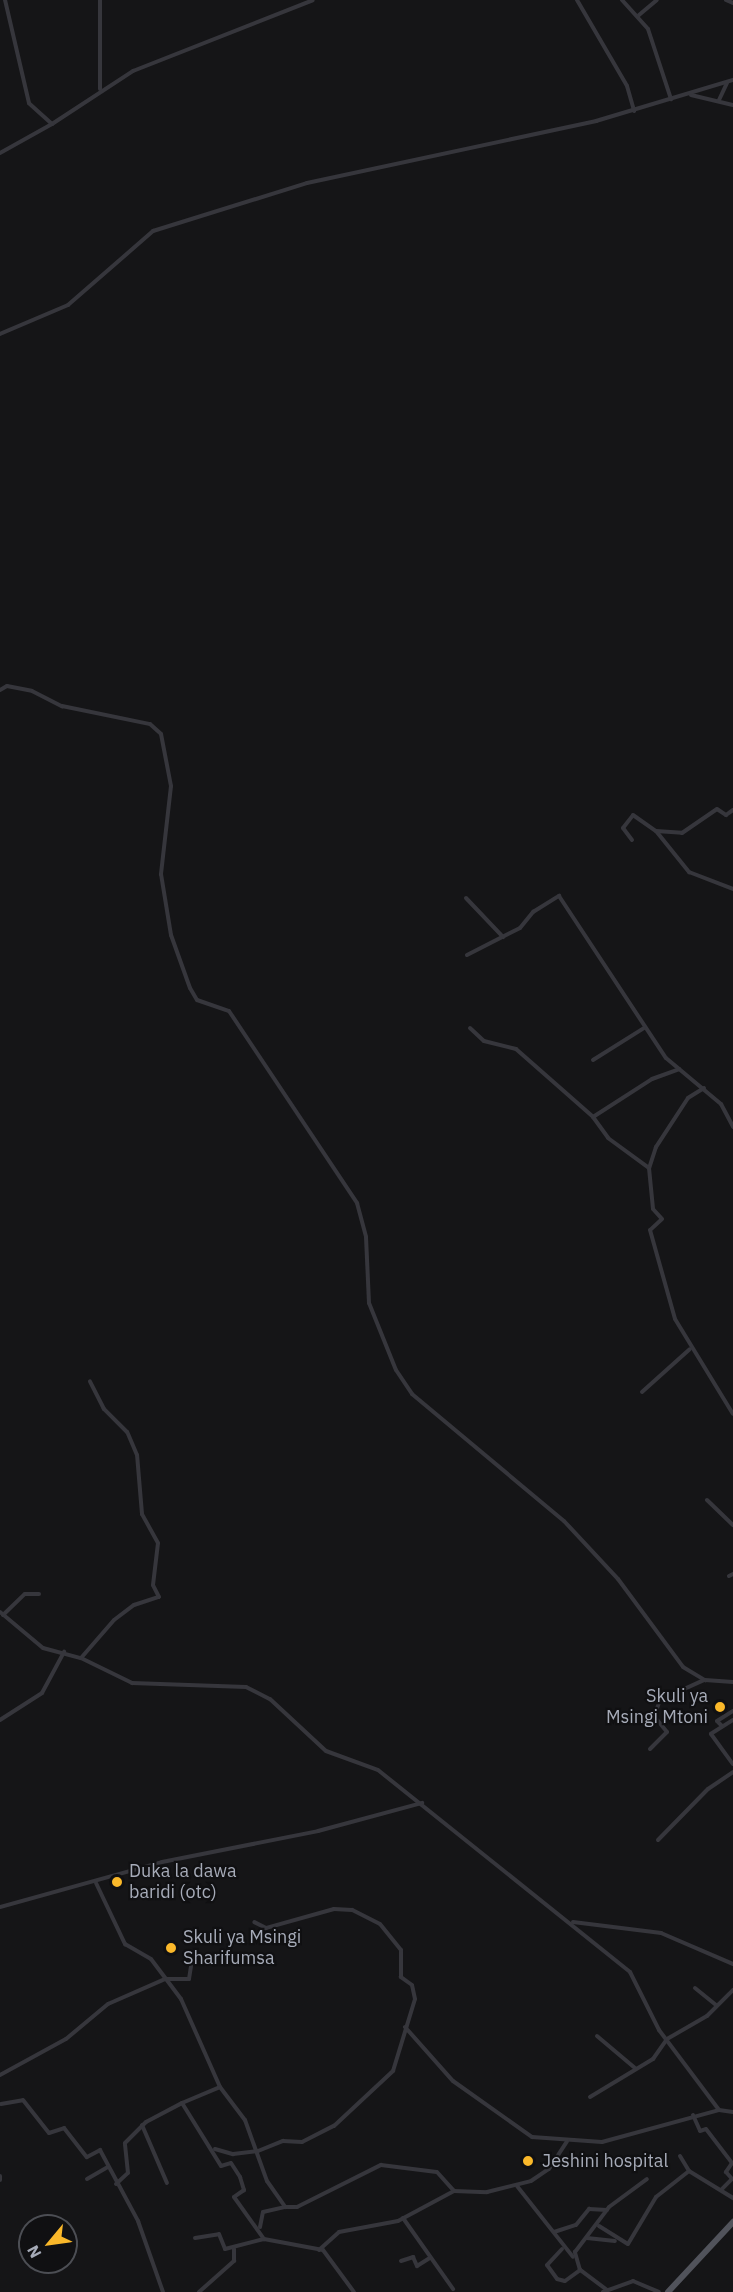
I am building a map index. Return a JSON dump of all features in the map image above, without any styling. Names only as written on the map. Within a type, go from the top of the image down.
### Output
[{"type":"main road","points":[[668,2292],[733,2222]]},
{"type":"street","points":[[5,0],[29,103],[52,124]]},
{"type":"street","points":[[100,0],[100,89]]},
{"type":"street","points":[[0,153],[52,124],[100,89],[198,43],[313,0]]},
{"type":"street","points":[[578,0],[627,86],[634,111]]},
{"type":"street","points":[[622,0],[639,15],[661,60],[671,99]]},
{"type":"street","points":[[639,15],[657,0]]},
{"type":"street","points":[[726,0],[733,3]]},
{"type":"street","points":[[0,334],[68,305],[153,231],[307,183],[634,111],[733,80]]},
{"type":"street","points":[[719,100],[728,83]]},
{"type":"street","points":[[691,95],[701,102],[719,100],[733,105]]},
{"type":"street","points":[[0,690],[8,686],[32,691],[62,706],[150,724],[161,734],[168,747],[171,786],[161,874],[171,934],[190,988],[197,1000],[230,1011],[357,1203],[366,1237],[369,1304],[396,1370],[412,1394],[564,1521],[618,1579],[683,1667],[705,1680],[733,1682]]},
{"type":"street","points":[[656,831],[682,833],[717,810],[726,815],[733,810]]},
{"type":"street","points":[[632,840],[623,828],[629,816],[656,831],[689,872],[733,890]]},
{"type":"street","points":[[467,955],[503,937],[559,896],[644,1028],[679,1069],[704,1088],[733,1127]]},
{"type":"street","points":[[466,898],[503,937]]},
{"type":"street","points":[[470,1028],[484,1041],[516,1048],[593,1117],[608,1138],[649,1168]]},
{"type":"street","points":[[593,1060],[644,1028]]},
{"type":"street","points":[[593,1117],[652,1079],[679,1069]]},
{"type":"street","points":[[704,1088],[688,1098],[671,1121],[649,1168],[653,1209],[662,1219],[650,1230],[651,1240],[671,1291],[675,1319],[690,1349],[733,1414]]},
{"type":"street","points":[[642,1392],[690,1349]]},
{"type":"street","points":[[81,1658],[114,1620],[134,1605],[159,1597],[153,1585],[158,1543],[142,1514],[137,1455],[128,1432],[104,1409],[90,1381]]},
{"type":"street","points":[[707,1500],[733,1525]]},
{"type":"street","points":[[39,1594],[25,1594],[2,1613],[44,1648],[81,1658],[132,1683],[257,1692],[326,1751],[378,1770],[422,1803],[472,1851],[571,1922],[630,1972],[667,2039],[719,2110]]},
{"type":"street","points":[[0,1720],[42,1693],[64,1652]]},
{"type":"street","points":[[650,1749],[667,1732],[654,1716],[660,1700],[705,1680]]},
{"type":"street","points":[[723,1726],[717,1721],[733,1711]]},
{"type":"street","points":[[733,1720],[711,1737],[733,1764]]},
{"type":"street","points":[[658,1840],[708,1789],[733,1772]]},
{"type":"street","points":[[0,1907],[422,1803]]},
{"type":"street","points":[[96,1883],[125,1944],[151,1959],[186,2008],[200,2051],[220,2087],[245,2120],[267,2181],[285,2207]]},
{"type":"street","points":[[215,2149],[233,2154],[258,2151],[283,2141],[302,2142],[334,2126],[393,2071],[414,1993],[401,1977],[401,1950],[380,1924],[352,1910],[334,1909],[286,1925],[266,1928],[254,1922]]},
{"type":"street","points":[[571,1922],[661,1933],[733,1964]]},
{"type":"street","points":[[0,2075],[66,2039],[108,2004],[165,1979],[189,1979],[192,1959]]},
{"type":"street","points":[[695,1988],[716,2006]]},
{"type":"street","points":[[590,2097],[623,2082],[635,2068],[653,2059],[667,2039],[716,2006],[733,1990]]},
{"type":"street","points":[[405,2026],[453,2081],[506,2121],[532,2137],[602,2142],[693,2115],[719,2110],[733,2112]]},
{"type":"street","points":[[597,2036],[635,2068]]},
{"type":"street","points":[[116,2184],[128,2173],[123,2146],[142,2125],[182,2103],[220,2087]]},
{"type":"street","points":[[0,2104],[23,2100],[49,2133],[64,2128],[87,2157],[100,2150],[116,2184],[138,2221],[163,2292]]},
{"type":"street","points":[[182,2103],[215,2149],[221,2166],[231,2163],[240,2177],[244,2190],[234,2197],[241,2210],[260,2227],[264,2239]]},
{"type":"street","points":[[693,2115],[700,2131],[706,2129],[732,2165],[726,2172],[732,2179],[722,2189]]},
{"type":"street","points":[[142,2125],[167,2183]]},
{"type":"street","points":[[320,2250],[339,2232],[403,2218],[454,2191],[517,2186],[542,2176],[567,2141]]},
{"type":"street","points":[[680,2156],[689,2171],[722,2189],[733,2198]]},
{"type":"street","points":[[260,2227],[263,2212],[297,2207],[381,2165],[437,2172],[454,2191]]},
{"type":"street","points":[[87,2179],[108,2167]]},
{"type":"street","points":[[587,2238],[628,2244],[656,2197],[689,2171]]},
{"type":"street","points":[[573,2258],[599,2226],[607,2210],[647,2179]]},
{"type":"street","points":[[517,2186],[554,2232],[562,2249],[573,2258],[580,2270],[605,2291],[637,2281],[659,2292]]},
{"type":"street","points":[[554,2232],[576,2225],[589,2209],[607,2210]]},
{"type":"street","points":[[403,2218],[453,2289]]},
{"type":"street","points":[[599,2226],[615,2241]]},
{"type":"street","points":[[195,2238],[219,2234],[223,2248],[234,2249],[264,2239],[320,2250],[354,2292]]},
{"type":"street","points":[[199,2292],[234,2261],[234,2249]]},
{"type":"street","points":[[562,2249],[547,2265],[557,2279],[565,2281],[580,2270]]},
{"type":"street","points":[[401,2261],[413,2258],[417,2266],[430,2258]]},
{"type":"place","name":"Skuli ya Msingi Mtoni","points":[[720,1707]]},
{"type":"place","name":"Duka la dawa baridi (otc)","points":[[117,1882]]},
{"type":"place","name":"Skuli ya Msingi Sharifumsa","points":[[171,1948]]},
{"type":"place","name":"Jeshini hospital","points":[[528,2161]]}]
